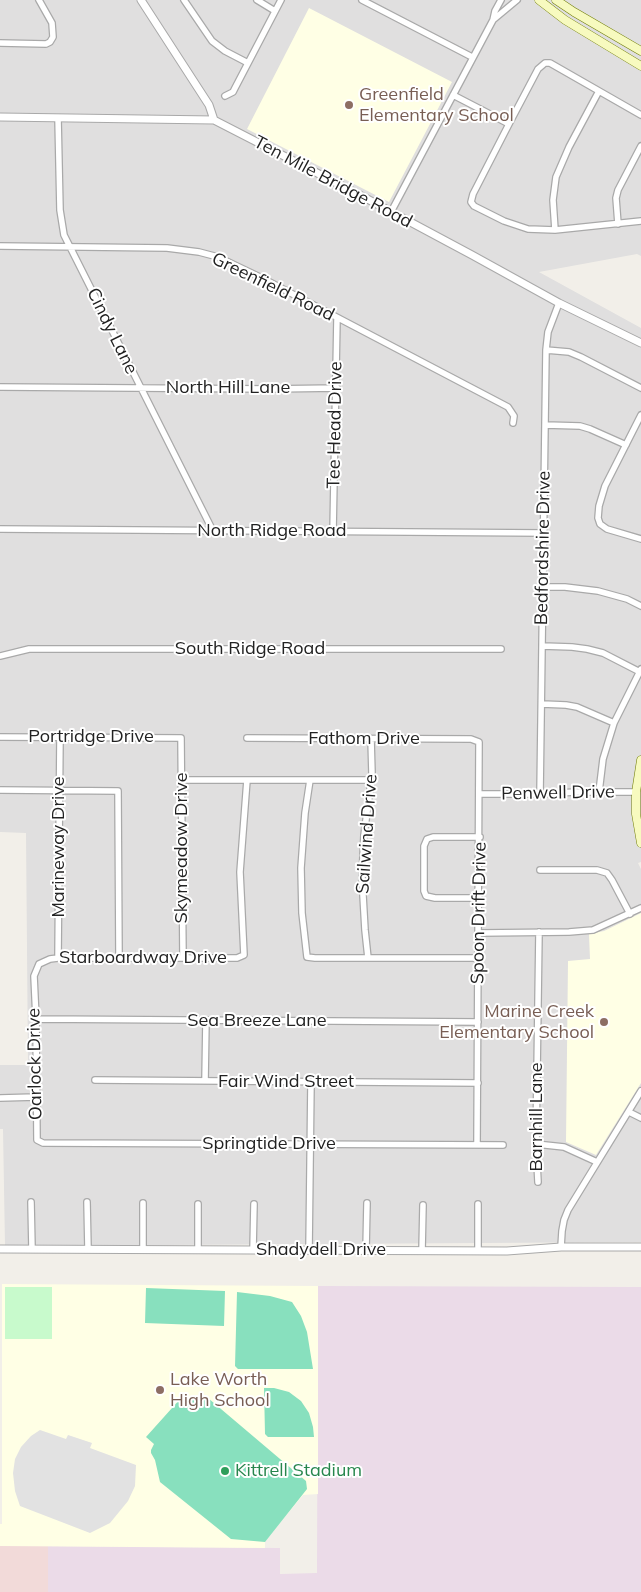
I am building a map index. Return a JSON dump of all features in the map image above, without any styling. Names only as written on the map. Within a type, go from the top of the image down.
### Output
[{"type":"main road","points":[[539,0],[565,20],[641,66]]},
{"type":"main road","points":[[556,0],[641,51]]},
{"type":"main road","points":[[641,760],[636,792],[636,814],[641,843]]},
{"type":"street","points":[[0,43],[46,44],[50,42],[53,37],[52,23],[39,0]]},
{"type":"street","points":[[141,0],[209,105],[214,120]]},
{"type":"street","points":[[184,0],[212,41],[225,52],[248,63]]},
{"type":"street","points":[[257,0],[275,11]]},
{"type":"street","points":[[225,96],[233,92],[281,0]]},
{"type":"street","points":[[362,0],[472,57]]},
{"type":"street","points":[[391,212],[502,0]]},
{"type":"street","points":[[493,20],[517,0]]},
{"type":"street","points":[[641,115],[550,63],[545,63],[538,69],[473,194],[471,202],[474,206],[528,229],[555,230],[641,222]]},
{"type":"street","points":[[555,230],[553,200],[556,177],[564,155],[599,91]]},
{"type":"street","points":[[453,95],[509,124]]},
{"type":"street","name":"Ten Mile Bridge Road","points":[[0,117],[214,120],[391,212],[559,303],[641,343]]},
{"type":"street","name":"Cindy Lane","points":[[58,118],[60,210],[64,235],[213,531]]},
{"type":"street","points":[[618,224],[616,198],[618,190],[641,146]]},
{"type":"street","name":"Greenfield Road","points":[[0,246],[167,248],[199,252],[233,263],[508,407],[514,416],[513,423]]},
{"type":"street","name":"Bedfordshire Drive","points":[[540,794],[546,350],[548,332],[559,303]]},
{"type":"street","name":"Tee Head Drive","points":[[333,532],[337,318]]},
{"type":"street","points":[[546,350],[569,352],[582,357],[641,388]]},
{"type":"street","name":"North Hill Lane","points":[[0,387],[336,388]]},
{"type":"street","points":[[641,416],[605,486],[599,506],[598,518],[600,524],[607,528],[641,539]]},
{"type":"street","points":[[545,425],[585,427],[626,445]]},
{"type":"street","name":"North Ridge Road","points":[[0,529],[544,533]]},
{"type":"street","points":[[543,587],[598,590],[627,599],[641,606]]},
{"type":"street","points":[[542,646],[572,647],[603,653],[640,671],[614,723],[603,759],[599,792]]},
{"type":"street","name":"South Ridge Road","points":[[0,656],[29,649],[501,649]]},
{"type":"street","points":[[542,704],[577,707],[614,723]]},
{"type":"street","name":"Marineway Drive","points":[[58,958],[60,736]]},
{"type":"street","name":"Portridge Drive","points":[[0,737],[181,738]]},
{"type":"street","name":"Skymeadow Drive","points":[[181,738],[183,958]]},
{"type":"street","name":"Fathom Drive","points":[[247,738],[471,739],[480,742]]},
{"type":"street","name":"Sailwind Drive","points":[[368,958],[364,930],[362,878],[364,835],[372,774],[371,739]]},
{"type":"street","name":"Spoon Drift Drive","points":[[477,1144],[480,742]]},
{"type":"street","points":[[182,780],[370,780]]},
{"type":"street","name":"Starboardway Drive","points":[[34,988],[34,976],[39,964],[50,959],[237,958],[244,956],[240,872],[247,780]]},
{"type":"street","points":[[310,780],[305,813],[301,868],[302,913],[307,956],[315,958],[479,958]]},
{"type":"street","points":[[0,790],[118,791],[119,958]]},
{"type":"street","name":"Penwell Drive","points":[[480,794],[636,792]]},
{"type":"street","points":[[479,898],[435,898],[426,896],[424,891],[424,846],[426,839],[433,837],[480,837]]},
{"type":"street","points":[[540,870],[597,870],[607,873],[630,914]]},
{"type":"street","points":[[479,933],[593,930],[641,908]]},
{"type":"street","name":"Barnhill Lane","points":[[538,1182],[536,1144],[539,932]]},
{"type":"street","name":"Oarlock Drive","points":[[34,988],[37,1140]]},
{"type":"street","name":"Sea Breeze Lane","points":[[36,1019],[478,1022]]},
{"type":"street","points":[[205,1081],[206,1020]]},
{"type":"street","name":"Fair Wind Street","points":[[95,1080],[478,1083]]},
{"type":"street","points":[[310,1250],[311,1082]]},
{"type":"street","points":[[561,1247],[564,1220],[641,1091]]},
{"type":"street","points":[[0,1098],[36,1097]]},
{"type":"street","points":[[629,1112],[641,1118]]},
{"type":"street","name":"Springtide Drive","points":[[37,1140],[44,1143],[503,1145]]},
{"type":"street","points":[[536,1144],[564,1147],[597,1162]]},
{"type":"street","points":[[31,1202],[32,1249]]},
{"type":"street","points":[[87,1202],[88,1249]]},
{"type":"street","points":[[143,1203],[143,1249]]},
{"type":"street","points":[[366,1250],[367,1203]]},
{"type":"street","points":[[198,1204],[198,1250]]},
{"type":"street","points":[[253,1250],[254,1204]]},
{"type":"street","points":[[478,1204],[478,1251]]},
{"type":"street","points":[[422,1250],[423,1205]]},
{"type":"street","name":"Shadydell Drive","points":[[0,1249],[508,1251],[561,1247],[641,1247]]},
{"type":"shaded area","points":[[0,0],[641,0],[641,256],[637,254],[539,272],[641,328],[641,862],[638,863],[641,869],[641,1242],[5,1246],[3,1129],[0,1129],[0,1065],[28,1065],[26,833],[0,832]]},
{"type":"shaded area","name":"Greenfield Elementary School","points":[[309,8],[452,82],[389,202],[247,129]]},
{"type":"shaded area","name":"Marine Creek Elementary School","points":[[641,913],[641,1083],[596,1155],[566,1142],[568,961],[590,959],[589,934],[604,931]]},
{"type":"shaded area","name":"Lake Worth High School","points":[[2,1284],[318,1286],[318,1494],[303,1495],[265,1541],[265,1548],[0,1546],[0,1524],[2,1524]]},
{"type":"shaded area","points":[[318,1286],[641,1287],[641,1592],[48,1592],[48,1546],[280,1548],[280,1574],[317,1573]]},
{"type":"shaded area","points":[[40,1430],[66,1439],[68,1435],[92,1443],[90,1448],[136,1465],[135,1486],[128,1501],[110,1523],[90,1533],[20,1506],[15,1491],[13,1473],[15,1459],[21,1447],[31,1436]]},
{"type":"shaded area","points":[[0,1546],[48,1546],[48,1592],[0,1592]]},
{"type":"green space","points":[[5,1287],[52,1287],[52,1339],[5,1339]]},
{"type":"green space","points":[[146,1288],[225,1291],[224,1326],[145,1323]]},
{"type":"green space","points":[[237,1292],[270,1296],[292,1302],[301,1316],[307,1332],[313,1369],[238,1369],[235,1366]]},
{"type":"green space","points":[[264,1388],[274,1388],[289,1392],[301,1401],[309,1413],[314,1437],[268,1437],[265,1434]]},
{"type":"green space","name":"Kittrell Stadium","points":[[197,1397],[208,1398],[306,1481],[307,1489],[265,1542],[231,1539],[160,1482],[155,1460],[151,1453],[154,1444],[146,1437],[181,1398],[186,1402]]},
{"type":"place","name":"Greenfield Elementary School","points":[[349,105]]},
{"type":"place","name":"Marine Creek Elementary School","points":[[604,1022]]},
{"type":"place","name":"Lake Worth High School","points":[[160,1390]]},
{"type":"place","name":"Kittrell Stadium","points":[[225,1471]]}]
